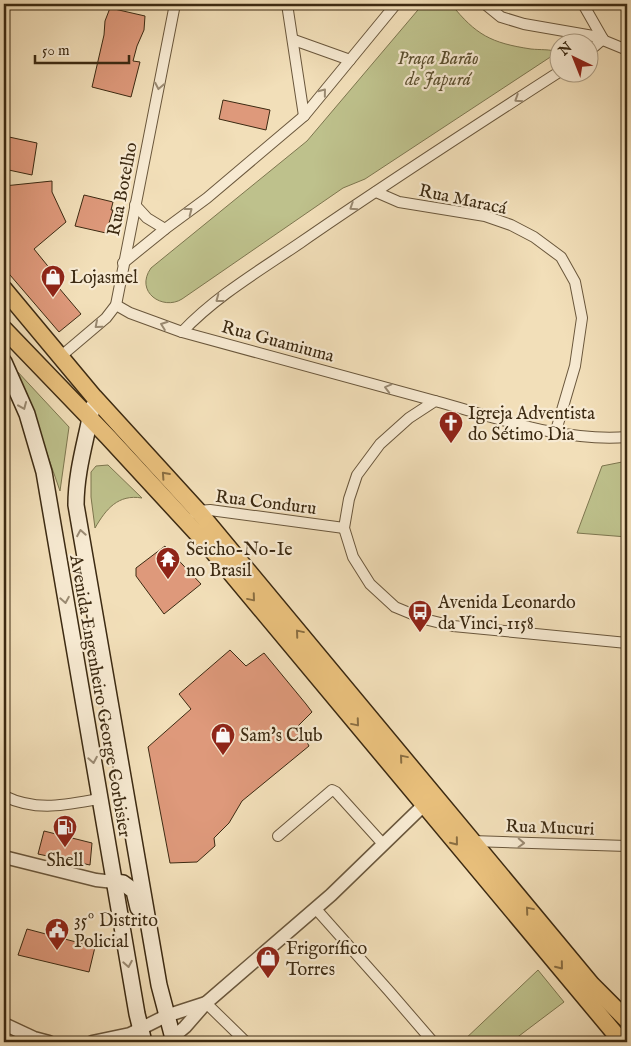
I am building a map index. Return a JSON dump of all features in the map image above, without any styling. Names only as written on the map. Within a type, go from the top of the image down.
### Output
[{"type":"main road","points":[[4,289],[429,800],[622,1042]]},
{"type":"main road","points":[[4,329],[90,419],[192,516]]},
{"type":"main road","name":"Avenida Engenheiro George Corbisier","points":[[4,362],[27,414],[44,472],[99,799],[143,1036]]},
{"type":"main road","name":"Avenida Engenheiro George Corbisier","points":[[94,397],[79,465],[76,505],[155,961],[171,1041]]},
{"type":"main road","points":[[429,800],[472,841],[592,985],[624,1015]]},
{"type":"main road","points":[[114,882],[123,883],[134,891],[145,944],[155,961]]},
{"type":"street","name":"Rua Botelho","points":[[116,305],[175,4]]},
{"type":"street","points":[[287,4],[294,40],[304,116]]},
{"type":"street","points":[[123,264],[165,229],[207,198],[304,116],[396,4]]},
{"type":"street","points":[[485,4],[501,17],[603,39],[627,50]]},
{"type":"street","points":[[583,4],[603,39]]},
{"type":"street","points":[[598,43],[603,39]]},
{"type":"street","points":[[294,40],[350,60]]},
{"type":"street","points":[[182,332],[198,314],[225,294],[548,79]]},
{"type":"street","name":"Rua Maracá","points":[[376,192],[399,202],[485,216],[511,225],[534,237],[561,257],[575,282],[582,318],[575,366],[555,434]]},
{"type":"street","points":[[135,204],[147,218],[165,229]]},
{"type":"street","points":[[60,357],[106,318],[116,305]]},
{"type":"street","name":"Rua Guamiuma","points":[[116,305],[130,313],[182,332],[555,434],[594,438],[627,437]]},
{"type":"street","points":[[435,401],[409,418],[380,444],[356,475],[348,499],[344,528],[353,557],[370,584],[395,607],[416,616],[453,626],[627,643]]},
{"type":"street","name":"Rua Conduru","points":[[192,516],[210,510],[344,528]]},
{"type":"street","points":[[278,836],[332,790],[336,792],[382,844]]},
{"type":"street","points":[[4,796],[28,806],[46,807],[99,799]]},
{"type":"street","points":[[171,1041],[206,1003],[316,909],[429,800]]},
{"type":"street","name":"Rua Mucuri","points":[[472,841],[627,846]]},
{"type":"street","points":[[4,857],[96,880],[114,882]]},
{"type":"street","points":[[316,909],[433,1042]]},
{"type":"street","points":[[92,1042],[130,1034],[143,1036],[166,1016],[206,1003]]},
{"type":"street","points":[[206,1003],[246,1042]]},
{"type":"street","points":[[4,1024],[34,1038],[49,1042]]},
{"type":"green space","name":"Praça Barão de Japurá","points":[[423,4],[451,4],[468,23],[485,36],[517,47],[548,50],[548,59],[365,179],[343,188],[182,299],[167,303],[159,301],[148,292],[146,285],[147,277],[151,268],[307,141]]},
{"type":"green space","points":[[16,370],[69,427],[60,491],[33,413]]},
{"type":"green space","points":[[627,461],[627,537],[577,533],[602,466]]},
{"type":"green space","points":[[108,465],[142,498],[126,498],[114,504],[108,509],[95,528],[91,497],[91,472],[96,466]]},
{"type":"green space","points":[[538,970],[564,1002],[511,1042],[462,1042]]},
{"type":"building","points":[[110,8],[145,16],[144,30],[133,61],[140,62],[131,97],[92,87],[104,35],[105,21]]},
{"type":"building","points":[[223,100],[270,110],[266,130],[219,119]]},
{"type":"building","points":[[9,137],[37,143],[32,175],[4,169]]},
{"type":"building","points":[[52,181],[52,192],[66,222],[34,249],[60,281],[57,283],[61,287],[59,288],[81,314],[59,332],[4,268],[4,186]]},
{"type":"building","points":[[84,195],[113,202],[111,210],[113,210],[106,233],[75,226]]},
{"type":"building","name":"Seicho-No-Ie no Brasil","points":[[165,546],[201,584],[164,614],[136,576],[136,568]]},
{"type":"building","name":"Sam's Club","points":[[230,650],[246,666],[264,653],[306,704],[312,712],[298,726],[309,746],[242,801],[229,823],[214,838],[215,846],[197,862],[170,863],[148,747],[191,709],[179,694]]},
{"type":"building","name":"Shell","points":[[44,831],[92,843],[90,865],[38,854]]},
{"type":"building","name":"35º Distrito Policial","points":[[27,929],[95,947],[89,972],[18,955]]},
{"type":"place","name":"Lojasmel","points":[[53,298]]},
{"type":"place","name":"Igreja Adventista do Sétimo Dia","points":[[451,444]]},
{"type":"place","name":"Seicho-No-Ie no Brasil","points":[[168,580]]},
{"type":"place","name":"Avenida Leonardo da Vinci, 1158","points":[[420,633]]},
{"type":"place","name":"Sam's Club","points":[[223,756]]},
{"type":"place","name":"Shell","points":[[65,848]]},
{"type":"place","name":"35º Distrito Policial","points":[[57,951]]},
{"type":"place","name":"Frigorífico Torres","points":[[268,979]]}]
